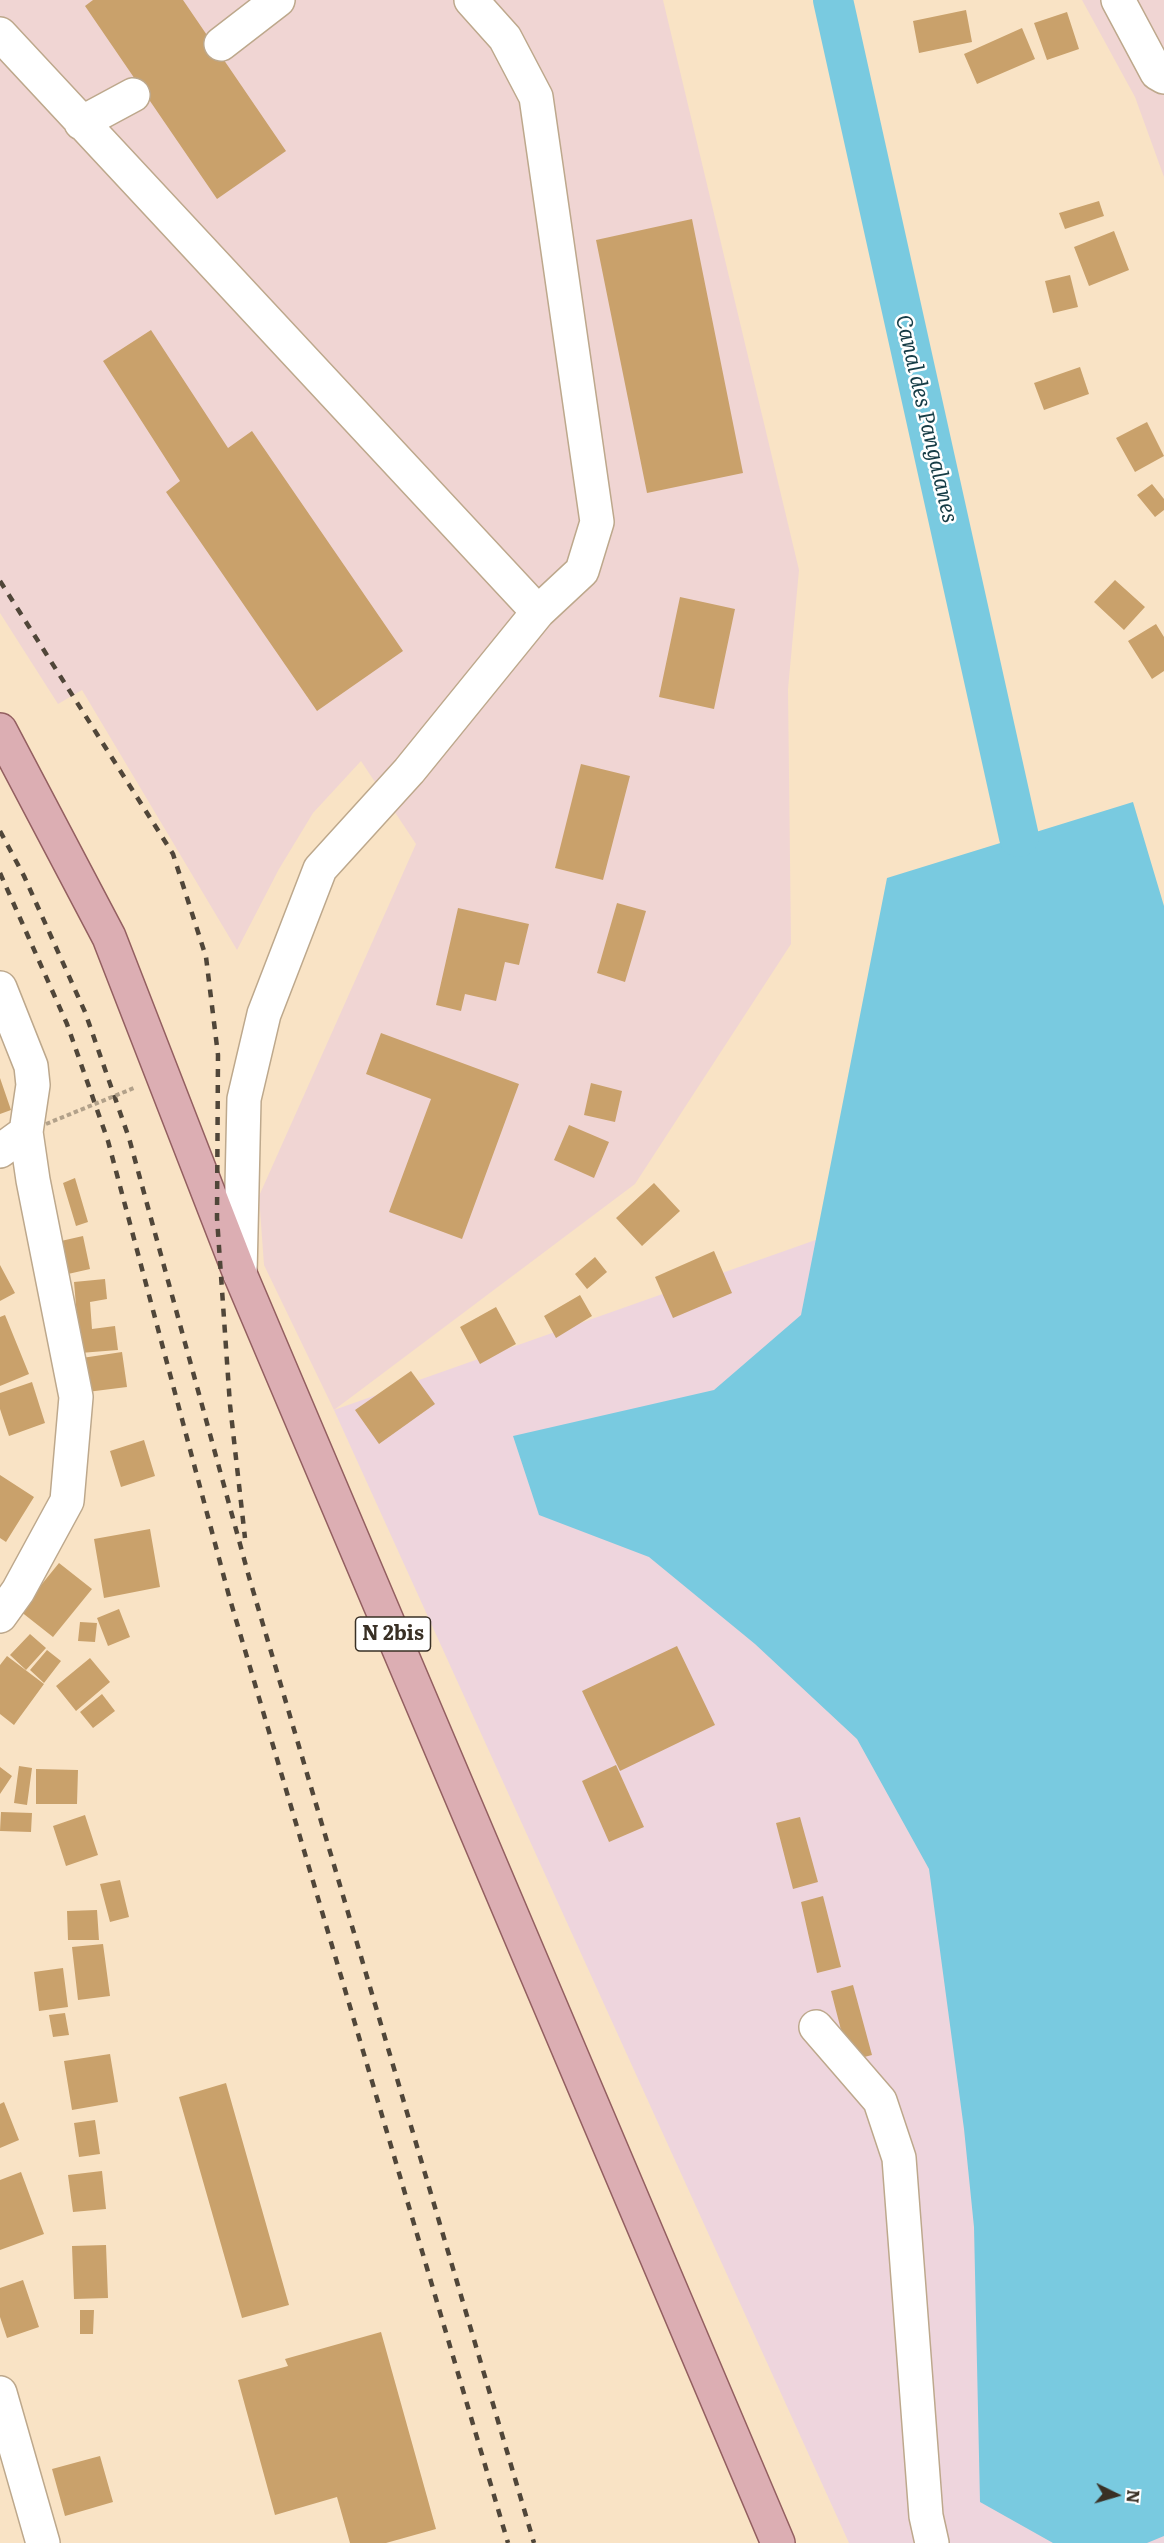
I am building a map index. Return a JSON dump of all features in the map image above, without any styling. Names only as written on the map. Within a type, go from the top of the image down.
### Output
[{"type":"main road","name":"N 2bis","points":[[0,730],[109,937],[240,1274],[778,2543]]},
{"type":"street","points":[[221,44],[278,0]]},
{"type":"street","points":[[240,1274],[244,1099],[264,1014],[320,869],[409,771],[538,612],[582,571],[597,522],[536,97],[505,38],[471,0]]},
{"type":"street","points":[[1118,0],[1157,73],[1164,77]]},
{"type":"street","points":[[0,34],[538,612]]},
{"type":"street","points":[[81,123],[133,95]]},
{"type":"street","points":[[0,988],[31,1066],[36,1128],[33,1180],[76,1397],[67,1501],[18,1591],[0,1616]]},
{"type":"street","points":[[0,1151],[36,1128]]},
{"type":"street","points":[[816,2026],[880,2101],[899,2158],[926,2516],[932,2543]]},
{"type":"street","points":[[0,2393],[43,2543]]},
{"type":"path","points":[[36,1128],[134,1088]]},
{"type":"shaded area","points":[[0,0],[663,0],[799,570],[788,689],[791,944],[635,1184],[334,1410],[264,1265],[259,1196],[416,844],[361,761],[313,813],[279,869],[237,950],[82,690],[58,704],[0,613]]},
{"type":"shaded area","points":[[1082,0],[1164,0],[1164,177],[1135,97]]},
{"type":"shaded area","points":[[1164,1117],[1164,2543],[849,2543],[334,1410]]},
{"type":"water","points":[[1133,802],[1164,906],[1164,2536],[1147,2543],[1053,2543],[980,2502],[974,2227],[964,2129],[929,1869],[857,1739],[755,1644],[649,1557],[539,1515],[513,1436],[714,1390],[801,1315],[887,878]]},
{"type":"building","points":[[93,0],[183,0],[286,151],[217,199],[85,6]]},
{"type":"building","points":[[966,10],[972,42],[919,53],[913,21]]},
{"type":"building","points":[[1067,12],[1079,49],[1047,60],[1034,23]]},
{"type":"building","points":[[1022,28],[1035,59],[977,84],[964,54]]},
{"type":"building","points":[[1099,201],[1104,216],[1065,229],[1059,213]]},
{"type":"building","points":[[692,219],[743,473],[647,493],[596,240]]},
{"type":"building","points":[[1114,231],[1129,270],[1089,286],[1074,247]]},
{"type":"building","points":[[1070,275],[1078,307],[1053,313],[1045,281]]},
{"type":"building","points":[[151,330],[228,448],[252,431],[403,651],[317,711],[166,492],[180,481],[103,361]]},
{"type":"building","points":[[1080,367],[1089,394],[1044,410],[1034,383]]},
{"type":"building","points":[[1147,422],[1164,456],[1135,472],[1116,438]]},
{"type":"building","points":[[1152,484],[1164,499],[1164,510],[1155,517],[1137,495]]},
{"type":"building","points":[[1115,580],[1145,607],[1124,630],[1094,602]]},
{"type":"building","points":[[680,597],[735,609],[714,709],[659,697]]},
{"type":"building","points":[[1156,624],[1164,637],[1164,671],[1152,679],[1128,641]]},
{"type":"building","points":[[581,764],[630,776],[603,880],[555,868]]},
{"type":"building","points":[[617,903],[646,911],[625,982],[597,973]]},
{"type":"building","points":[[458,908],[529,924],[519,965],[505,962],[496,1001],[465,994],[461,1011],[436,1005]]},
{"type":"building","points":[[381,1033],[519,1084],[462,1239],[389,1212],[431,1099],[366,1074]]},
{"type":"building","points":[[0,1078],[11,1110],[0,1114]]},
{"type":"building","points":[[591,1083],[622,1091],[615,1122],[584,1115]]},
{"type":"building","points":[[569,1125],[609,1142],[594,1178],[554,1160]]},
{"type":"building","points":[[75,1178],[88,1222],[76,1226],[63,1183]]},
{"type":"building","points":[[654,1183],[680,1211],[642,1246],[616,1218]]},
{"type":"building","points":[[83,1236],[90,1269],[68,1274],[61,1241]]},
{"type":"building","points":[[714,1251],[732,1293],[673,1318],[655,1277]]},
{"type":"building","points":[[595,1257],[607,1272],[587,1289],[575,1274]]},
{"type":"building","points":[[0,1265],[15,1293],[0,1301]]},
{"type":"building","points":[[105,1279],[107,1299],[90,1302],[92,1329],[115,1326],[118,1350],[80,1353],[74,1282]]},
{"type":"building","points":[[580,1295],[592,1316],[556,1338],[544,1316]]},
{"type":"building","points":[[496,1307],[516,1344],[480,1364],[460,1327]]},
{"type":"building","points":[[5,1315],[29,1374],[0,1386],[0,1317]]},
{"type":"building","points":[[122,1352],[127,1387],[87,1392],[82,1358]]},
{"type":"building","points":[[411,1371],[435,1404],[379,1444],[355,1410]]},
{"type":"building","points":[[32,1382],[45,1423],[9,1436],[0,1409],[0,1393]]},
{"type":"building","points":[[144,1440],[155,1476],[121,1487],[110,1451]]},
{"type":"building","points":[[0,1475],[34,1497],[6,1542],[0,1538]]},
{"type":"building","points":[[150,1529],[160,1587],[104,1598],[94,1539]]},
{"type":"building","points":[[59,1563],[92,1589],[53,1637],[20,1611]]},
{"type":"building","points":[[119,1609],[130,1637],[108,1646],[97,1618]]},
{"type":"building","points":[[80,1622],[97,1623],[95,1642],[78,1641]]},
{"type":"building","points":[[30,1634],[46,1648],[26,1670],[10,1655]]},
{"type":"building","points":[[677,1646],[715,1725],[620,1771],[582,1691]]},
{"type":"building","points":[[47,1650],[61,1661],[44,1683],[30,1670]]},
{"type":"building","points":[[7,1656],[44,1684],[14,1725],[0,1714],[0,1665]]},
{"type":"building","points":[[90,1658],[110,1682],[76,1711],[56,1686]]},
{"type":"building","points":[[102,1694],[115,1711],[93,1728],[80,1712]]},
{"type":"building","points":[[616,1765],[644,1827],[609,1842],[582,1781]]},
{"type":"building","points":[[19,1766],[32,1768],[27,1805],[14,1803]]},
{"type":"building","points":[[0,1767],[12,1776],[0,1794]]},
{"type":"building","points":[[36,1769],[78,1770],[77,1804],[36,1804]]},
{"type":"building","points":[[1,1812],[32,1813],[31,1832],[0,1831]]},
{"type":"building","points":[[85,1815],[98,1855],[66,1866],[53,1826]]},
{"type":"building","points":[[800,1817],[818,1882],[793,1889],[776,1823]]},
{"type":"building","points":[[120,1880],[129,1917],[110,1922],[100,1884]]},
{"type":"building","points":[[823,1896],[841,1967],[817,1973],[801,1902]]},
{"type":"building","points":[[97,1910],[99,1940],[68,1940],[67,1911]]},
{"type":"building","points":[[103,1944],[110,1996],[78,2000],[72,1947]]},
{"type":"building","points":[[63,1968],[68,2007],[39,2011],[34,1972]]},
{"type":"building","points":[[853,1985],[872,2055],[849,2061],[831,1991]]},
{"type":"building","points":[[65,2013],[69,2035],[53,2037],[49,2015]]},
{"type":"building","points":[[110,2054],[118,2102],[72,2110],[64,2061]]},
{"type":"building","points":[[226,2083],[289,2305],[242,2318],[179,2097]]},
{"type":"building","points":[[4,2102],[19,2140],[0,2148],[0,2104]]},
{"type":"building","points":[[95,2120],[100,2154],[79,2157],[74,2123]]},
{"type":"building","points":[[102,2171],[106,2209],[73,2212],[68,2175]]},
{"type":"building","points":[[21,2172],[44,2234],[0,2250],[0,2180]]},
{"type":"building","points":[[106,2245],[108,2298],[74,2299],[72,2246]]},
{"type":"building","points":[[23,2280],[39,2327],[7,2338],[0,2317],[0,2288]]},
{"type":"building","points":[[80,2310],[94,2310],[93,2334],[80,2334]]},
{"type":"building","points":[[381,2332],[436,2529],[386,2543],[350,2543],[337,2497],[275,2515],[238,2380],[288,2366],[285,2359]]},
{"type":"building","points":[[100,2456],[113,2502],[65,2516],[52,2469]]},
{"type":"waterway","name":"Canal des Pangalanes","points":[[833,0],[1019,837]]},
{"type":"railway","points":[[0,581],[173,854],[206,957],[218,1055],[217,1218],[230,1405],[245,1538]]},
{"type":"railway","points":[[0,831],[24,876],[85,1012],[129,1138],[249,1577],[534,2543]]},
{"type":"railway","points":[[0,873],[67,1024],[108,1141],[229,1596],[508,2543]]}]
